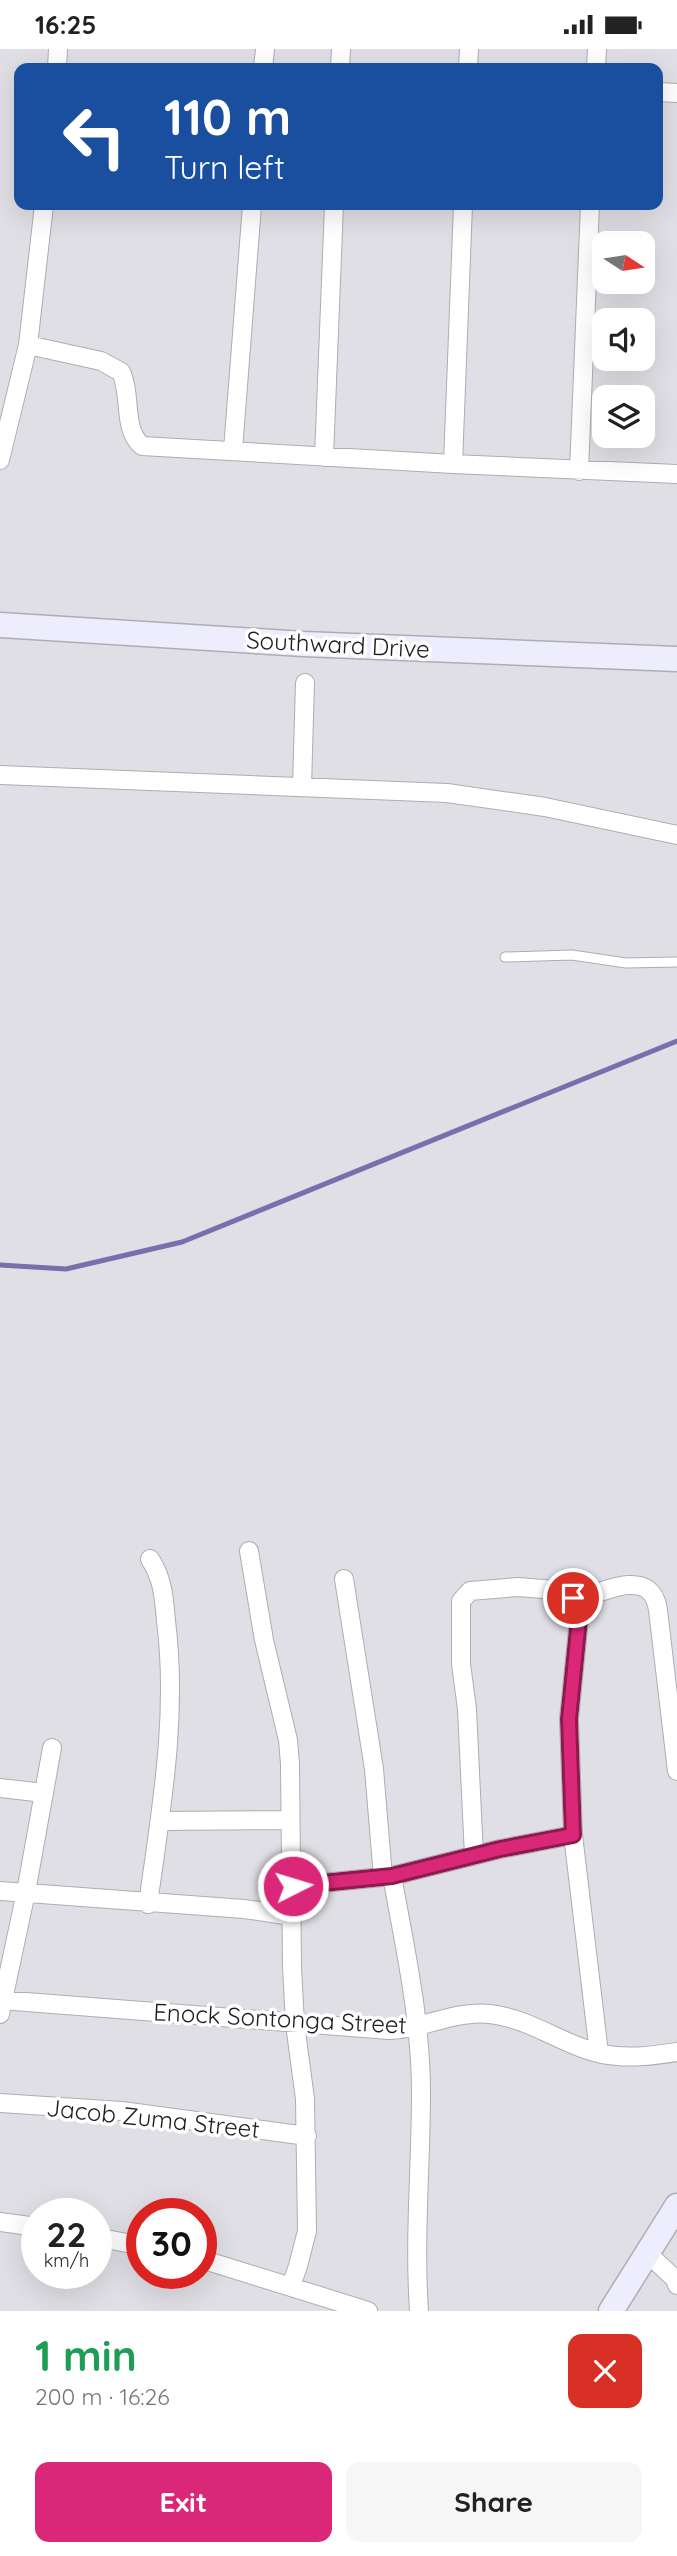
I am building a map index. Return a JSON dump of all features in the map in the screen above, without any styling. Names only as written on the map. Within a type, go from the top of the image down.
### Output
[{"type":"main road","name":"Southward Drive","points":[[0,625],[304,644],[677,659]]},
{"type":"main road","points":[[611,2311],[677,2206]]},
{"type":"street","points":[[1,454],[27,345],[43,210]]},
{"type":"street","points":[[233,450],[252,210]]},
{"type":"street","points":[[324,457],[334,210]]},
{"type":"street","points":[[453,464],[463,210]]},
{"type":"street","points":[[579,471],[590,210]]},
{"type":"street","points":[[27,345],[101,361],[121,372],[129,396],[131,432],[142,446],[579,471],[677,474]]},
{"type":"street","points":[[302,787],[305,683]]},
{"type":"street","points":[[0,775],[447,793],[545,807],[677,835]]},
{"type":"street","points":[[248,1551],[264,1640],[288,1740],[295,2024],[307,2136],[307,2231],[291,2286]]},
{"type":"street","points":[[148,1903],[160,1821],[169,1722],[170,1651],[162,1586],[159,1574],[150,1559]]},
{"type":"street","points":[[344,1579],[388,1877],[418,2027],[421,2092],[417,2240],[419,2311]]},
{"type":"street","points":[[576,1602],[611,1588],[646,1586],[652,1591],[658,1610],[677,1771]]},
{"type":"street","points":[[474,1856],[467,1709],[461,1664],[461,1601],[470,1591],[518,1587],[556,1590],[568,1594],[576,1602],[579,1619],[569,1719],[573,1835],[599,2053]]},
{"type":"street","points":[[1,2005],[26,1892],[52,1748]]},
{"type":"street","points":[[0,1788],[44,1793]]},
{"type":"street","points":[[160,1821],[290,1820]]},
{"type":"street","points":[[293,1886],[388,1877],[525,1843],[573,1835]]},
{"type":"street","points":[[0,1891],[244,1909],[292,1916]]},
{"type":"street","name":"Enock Sontonga Street","points":[[1,2005],[389,2030],[418,2027],[446,2018],[488,2013],[519,2019],[599,2053],[639,2057],[677,2052]]},
{"type":"street","name":"Jacob Zuma Street","points":[[0,2103],[122,2111],[307,2136]]},
{"type":"street","points":[[0,2222],[21,2225]]},
{"type":"street","points":[[647,2253],[675,2279],[677,2285]]},
{"type":"street","points":[[217,2264],[368,2311]]},
{"type":"lane","points":[[505,957],[572,955],[626,963],[677,962]]},
{"type":"waterway","points":[[0,1265],[66,1269],[182,1242],[677,1041]]},
{"type":"route","points":[[293,1886],[392,1876],[500,1849],[573,1835],[569,1719],[579,1619],[573,1598]]}]
